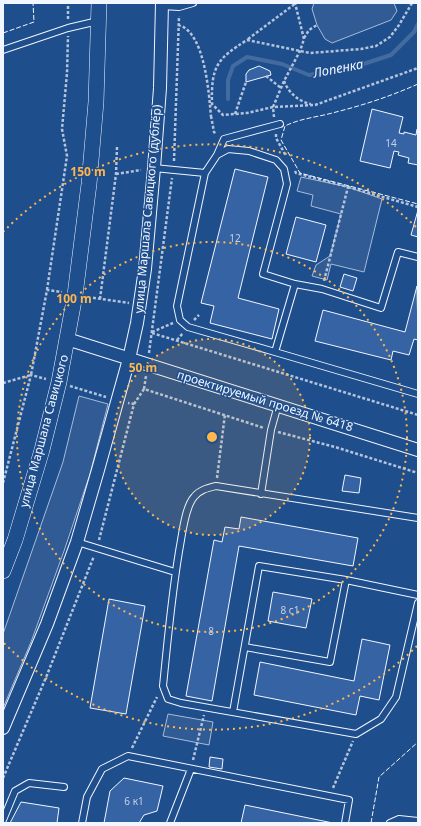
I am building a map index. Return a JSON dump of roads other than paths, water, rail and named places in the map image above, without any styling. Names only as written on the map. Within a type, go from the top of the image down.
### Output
[{"type":"street","name":"улица Маршала Савицкого","points":[[3,571],[15,540],[40,457],[59,382],[75,295],[89,184],[96,102],[100,21],[99,3]]},
{"type":"street","name":"улица Маршала Савицкого (дублёр)","points":[[3,728],[47,624],[77,542],[129,359],[141,304],[154,168],[160,88],[162,5]]},
{"type":"street","name":"проектируемый проезд № 6418","points":[[67,339],[278,404],[418,450]]},
{"type":"lane","points":[[162,5],[179,7],[193,3]]},
{"type":"lane","points":[[3,50],[68,28],[100,21]]},
{"type":"lane","points":[[277,123],[224,139],[217,155],[205,173],[177,306],[180,320],[188,327],[418,394]]},
{"type":"lane","points":[[217,155],[228,149],[249,151],[276,160],[284,169],[287,184],[263,274],[295,284],[322,289],[381,308],[398,252],[418,257]]},
{"type":"lane","points":[[154,168],[205,173]]},
{"type":"lane","points":[[276,352],[295,284]]},
{"type":"lane","points":[[261,494],[271,430],[278,404]]},
{"type":"lane","points":[[418,518],[216,486],[203,490],[194,497],[184,523],[175,572],[163,686],[168,698],[181,703],[356,734],[381,719],[396,697],[418,603]]},
{"type":"lane","points":[[77,542],[175,572]]},
{"type":"lane","points":[[233,712],[259,566],[346,580],[418,595]]},
{"type":"lane","points":[[245,647],[330,662],[346,580]]},
{"type":"lane","points":[[82,823],[87,797],[102,769],[128,756],[349,800],[345,823]]},
{"type":"lane","points":[[170,823],[191,768]]},
{"type":"lane","points":[[3,820],[16,791],[22,787],[29,784],[64,787]]},
{"type":"lane","points":[[390,823],[399,819],[418,821]]},
{"type":"waterway","name":"Лопенка","points":[[228,99],[228,80],[233,66],[247,57],[282,64],[309,75],[351,68],[391,55],[414,32],[418,24]]}]
